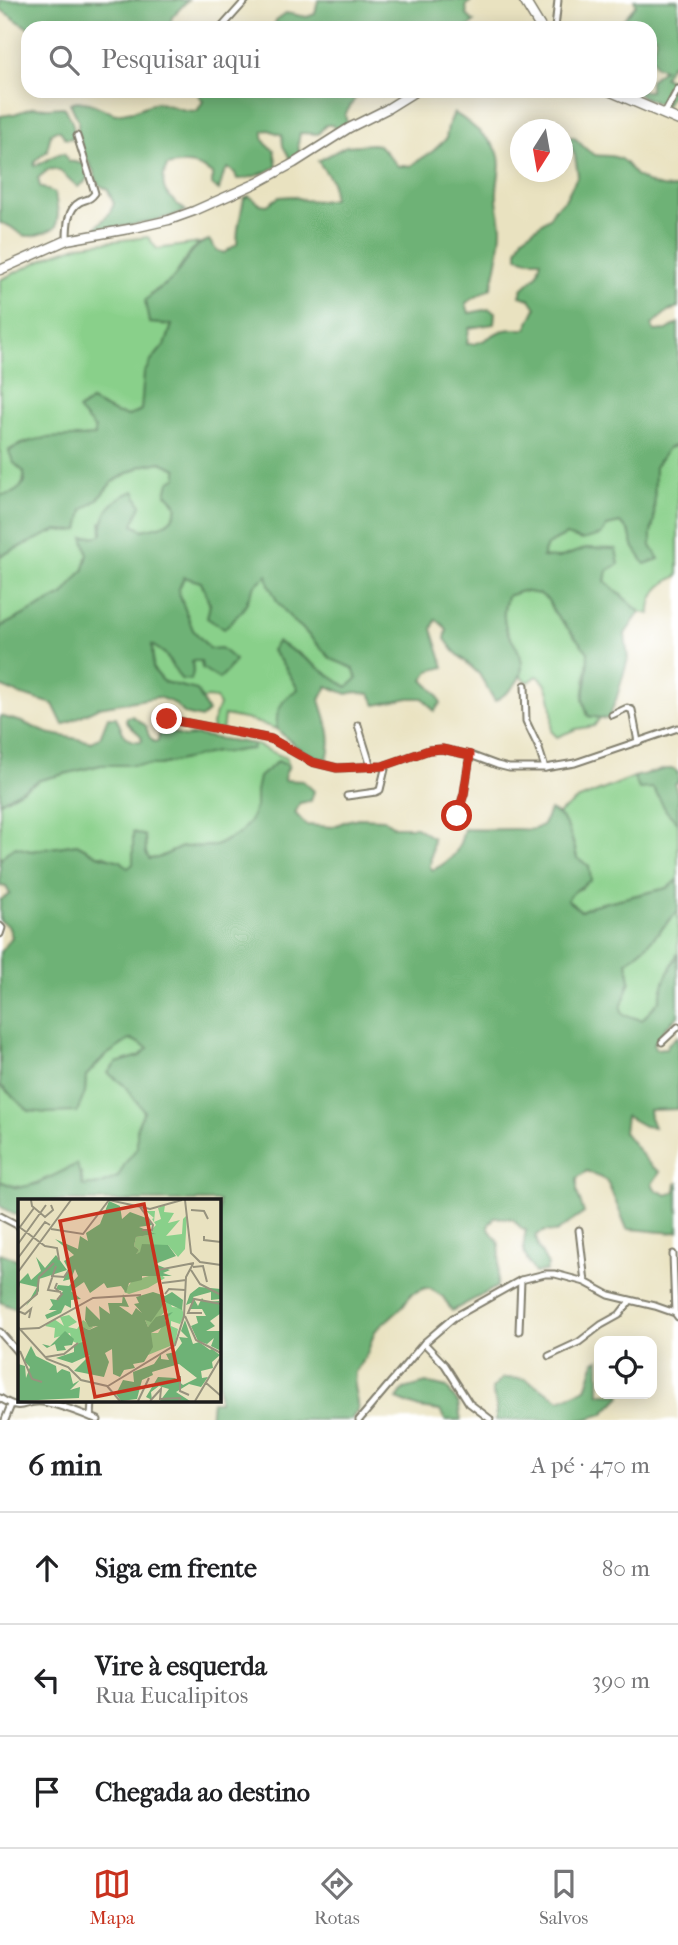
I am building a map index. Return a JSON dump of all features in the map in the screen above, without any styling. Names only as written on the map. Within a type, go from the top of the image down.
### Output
[{"type":"main road","points":[[524,0],[537,21]]},
{"type":"main road","points":[[626,98],[678,120]]},
{"type":"street","points":[[227,21],[246,0]]},
{"type":"street","points":[[556,21],[558,0]]},
{"type":"street","points":[[664,115],[678,89]]},
{"type":"street","points":[[0,270],[67,240],[134,228],[194,211],[257,183],[405,98]]},
{"type":"street","points":[[67,240],[72,210],[77,203],[91,198],[95,193],[77,136]]},
{"type":"street","points":[[525,685],[526,721],[545,768]]},
{"type":"street","points":[[612,715],[627,708],[632,710],[638,742]]},
{"type":"street","points":[[167,719],[271,739],[312,762],[337,768],[371,768],[429,750],[442,749],[509,768],[545,768],[575,763],[678,727]]},
{"type":"street","points":[[358,725],[371,768]]},
{"type":"street","points":[[457,816],[464,794],[470,755]]},
{"type":"street","points":[[347,796],[380,790],[386,765]]},
{"type":"street","points":[[0,926],[0,934]]},
{"type":"street","points":[[662,1042],[678,1027]]},
{"type":"street","points":[[0,1216],[18,1225]]},
{"type":"street","points":[[579,1230],[585,1282]]},
{"type":"street","points":[[359,1420],[424,1343],[453,1318],[521,1280],[545,1274],[555,1275],[585,1282],[608,1295],[654,1306],[676,1315],[673,1254]]},
{"type":"street","points":[[519,1331],[521,1280]]},
{"type":"street","points":[[549,1356],[579,1342],[619,1315],[630,1301]]},
{"type":"street","points":[[0,1332],[18,1353]]},
{"type":"street","points":[[424,1343],[445,1365],[469,1402],[490,1419]]},
{"type":"street","points":[[0,1398],[11,1405],[21,1406],[32,1402]]},
{"type":"street","points":[[40,1402],[98,1420]]},
{"type":"street","points":[[91,1417],[92,1402]]},
{"type":"street","points":[[5,1420],[11,1405]]},
{"type":"green space","points":[[0,0],[188,0],[171,21],[21,21],[21,23],[0,9]]},
{"type":"green space","points":[[318,0],[473,0],[466,5],[467,15],[473,21],[276,21],[286,13],[307,17],[315,14]]},
{"type":"green space","points":[[634,0],[678,0],[678,65],[671,64],[664,77],[678,84],[665,107],[646,98],[657,98],[657,74],[664,69],[657,67],[657,21],[622,21],[636,5]]},
{"type":"green space","points":[[201,98],[355,98],[345,115],[348,126],[339,133],[332,125],[326,125],[318,134],[300,133],[300,157],[291,160],[283,146],[282,135],[269,130],[263,131],[265,142],[274,150],[277,166],[241,179],[237,179],[235,173],[228,168],[219,190],[212,185],[212,174],[202,168],[184,164],[167,166],[163,181],[166,192],[186,211],[153,221],[97,230],[97,226],[109,214],[114,204],[108,190],[98,184],[83,152],[78,120],[70,103],[90,103],[115,114],[133,111],[156,102],[197,111],[203,101]]},
{"type":"green space","points":[[34,107],[64,107],[72,122],[74,134],[73,138],[66,139],[60,131],[51,133],[47,151],[35,161],[34,166],[64,153],[69,161],[84,164],[89,175],[78,187],[59,170],[49,169],[38,178],[40,187],[55,193],[58,214],[56,227],[39,235],[25,236],[0,223],[0,116]]},
{"type":"green space","points":[[454,113],[471,125],[496,149],[500,164],[497,196],[501,235],[493,282],[491,288],[466,303],[469,313],[489,309],[495,312],[494,324],[469,328],[467,344],[481,342],[504,330],[526,329],[536,308],[530,299],[520,296],[522,289],[537,275],[541,260],[517,257],[517,250],[523,237],[549,218],[555,208],[565,200],[578,175],[573,137],[595,155],[619,158],[646,182],[678,188],[678,307],[667,312],[652,325],[654,331],[667,330],[678,323],[678,445],[668,448],[655,467],[651,546],[659,559],[645,564],[634,548],[629,531],[620,523],[607,526],[601,535],[582,540],[566,535],[547,545],[542,557],[559,558],[587,548],[616,549],[619,564],[607,571],[605,581],[640,612],[625,634],[628,659],[608,719],[588,716],[583,699],[588,652],[553,611],[548,600],[540,594],[522,591],[507,596],[505,604],[505,624],[521,657],[522,665],[519,679],[503,696],[495,701],[479,674],[445,639],[447,629],[436,619],[432,629],[444,667],[429,671],[423,680],[437,694],[441,703],[434,711],[423,698],[376,705],[370,694],[347,694],[327,686],[320,700],[328,729],[329,751],[327,759],[313,756],[277,729],[277,716],[281,706],[298,689],[272,650],[277,642],[347,687],[357,679],[353,668],[331,659],[293,621],[278,603],[267,575],[254,586],[243,610],[224,629],[207,618],[210,604],[201,582],[184,577],[178,591],[193,630],[210,649],[221,648],[235,660],[219,679],[202,668],[201,661],[192,661],[191,680],[181,679],[165,654],[152,645],[153,669],[164,682],[197,690],[208,712],[201,718],[185,714],[174,703],[158,697],[99,707],[63,725],[53,704],[0,686],[0,627],[63,595],[84,569],[88,554],[83,537],[99,536],[102,533],[106,512],[110,507],[134,491],[141,505],[133,525],[143,530],[169,522],[177,507],[166,494],[169,482],[177,477],[177,469],[161,462],[141,466],[112,482],[97,500],[83,510],[79,530],[57,530],[0,556],[0,495],[14,492],[25,482],[24,472],[13,462],[9,451],[31,441],[51,437],[95,436],[95,429],[78,410],[91,401],[115,413],[129,416],[141,410],[144,373],[166,343],[172,325],[149,323],[145,301],[176,275],[196,247],[202,243],[209,240],[216,250],[224,253],[237,244],[244,198],[249,196],[260,204],[267,205],[279,197],[293,196],[321,201],[333,199],[332,181],[318,161],[346,146],[372,144],[379,145],[398,166],[410,166],[446,139]]},
{"type":"green space","points":[[148,237],[157,249],[200,243],[191,251],[172,280],[151,293],[172,324],[166,343],[152,360],[141,410],[129,416],[115,413],[91,401],[95,436],[24,442],[9,450],[13,462],[24,472],[24,478],[21,486],[11,494],[0,495],[0,280],[80,245]]},
{"type":"green space","points":[[678,445],[678,576],[657,590],[650,614],[640,612],[605,581],[607,571],[587,548],[559,558],[541,558],[547,545],[566,535],[620,523],[629,531],[634,548],[658,558],[651,546],[655,467],[668,448]]},
{"type":"green space","points":[[161,462],[177,469],[170,497],[177,507],[169,522],[143,530],[133,525],[101,522],[102,533],[88,554],[84,569],[63,595],[0,627],[0,556],[57,529],[69,531],[83,510],[97,500],[112,482],[141,466]]},
{"type":"green space","points":[[268,574],[293,621],[331,659],[353,668],[357,679],[347,687],[297,652],[272,651],[298,689],[281,706],[277,716],[277,729],[224,715],[222,732],[213,730],[212,724],[219,705],[216,699],[202,699],[197,690],[164,682],[153,669],[152,644],[165,654],[171,665],[193,672],[192,661],[202,661],[210,649],[193,630],[178,591],[184,577],[201,582],[210,605],[243,610],[254,586]]},
{"type":"green space","points":[[522,591],[540,594],[548,600],[553,611],[589,652],[583,699],[588,716],[600,718],[594,726],[576,729],[557,737],[551,731],[552,709],[546,685],[537,676],[529,682],[521,677],[520,657],[506,630],[504,608],[507,596]]},
{"type":"green space","points":[[0,716],[47,733],[92,742],[100,737],[108,717],[116,717],[128,738],[142,741],[141,736],[126,721],[126,717],[132,716],[146,726],[154,742],[158,741],[159,734],[170,732],[184,737],[197,735],[254,744],[252,749],[216,752],[160,765],[101,765],[40,780],[0,802]]},
{"type":"green space","points":[[254,744],[286,758],[289,766],[278,762],[256,791],[256,806],[250,821],[240,833],[216,846],[182,847],[158,858],[149,859],[145,836],[134,833],[133,865],[128,868],[77,844],[31,851],[16,847],[0,860],[0,802],[40,780],[101,765],[160,765],[216,751],[251,749]]},
{"type":"green space","points":[[278,761],[289,766],[284,780],[303,781],[314,791],[311,801],[300,803],[295,813],[306,825],[332,827],[358,818],[384,819],[395,827],[416,827],[433,838],[430,867],[433,870],[454,854],[464,829],[532,829],[542,825],[550,810],[566,824],[577,858],[589,866],[591,880],[567,900],[581,911],[594,905],[667,888],[678,880],[678,911],[646,946],[627,962],[630,981],[621,1008],[623,1014],[642,1020],[659,1001],[665,979],[678,953],[678,1016],[654,1044],[655,1049],[667,1048],[678,1036],[678,1109],[649,1110],[654,1127],[644,1126],[626,1116],[624,1132],[651,1166],[660,1172],[652,1184],[656,1190],[667,1195],[675,1192],[678,1183],[678,1232],[627,1229],[607,1181],[587,1171],[577,1178],[577,1192],[584,1213],[556,1232],[545,1231],[536,1235],[538,1247],[548,1265],[546,1271],[535,1273],[528,1262],[524,1253],[526,1230],[513,1219],[495,1217],[488,1226],[500,1249],[497,1287],[452,1311],[443,1297],[431,1289],[425,1288],[411,1294],[403,1306],[375,1331],[367,1354],[355,1372],[354,1386],[358,1409],[351,1420],[210,1420],[212,1402],[220,1402],[220,1199],[18,1199],[18,1215],[0,1206],[0,1181],[17,1188],[37,1184],[77,1164],[83,1186],[102,1184],[118,1177],[137,1148],[137,1127],[144,1111],[124,1085],[108,1073],[116,1063],[140,1056],[148,1048],[131,1039],[105,1056],[86,1076],[85,1093],[77,1112],[29,1111],[0,1085],[0,952],[12,937],[8,926],[0,921],[0,900],[10,894],[6,887],[0,886],[0,860],[16,847],[31,851],[77,844],[97,855],[121,861],[128,868],[133,864],[133,832],[145,836],[149,859],[158,858],[182,847],[216,846],[240,833],[250,821],[256,806],[259,777]]},
{"type":"green space","points":[[674,769],[678,773],[678,782],[675,784],[678,823],[667,812],[653,788],[639,789],[634,777]]},
{"type":"green space","points":[[634,777],[639,788],[653,788],[667,812],[678,823],[678,880],[667,888],[594,905],[581,911],[567,900],[571,892],[582,888],[572,839],[558,814],[577,800]]},
{"type":"green space","points":[[678,911],[678,953],[665,979],[659,1001],[642,1021],[623,1014],[621,1008],[630,981],[627,962],[646,946]]},
{"type":"green space","points":[[131,1039],[149,1047],[140,1056],[117,1063],[108,1073],[124,1085],[144,1111],[137,1127],[138,1148],[118,1177],[102,1184],[83,1186],[81,1173],[56,1175],[22,1187],[0,1181],[0,1085],[29,1111],[85,1093],[86,1076],[105,1056]]},
{"type":"green space","points":[[0,1253],[18,1260],[18,1310],[0,1302]]},
{"type":"green space","points":[[594,1364],[594,1399],[618,1399],[603,1414],[583,1420],[496,1420],[492,1389],[503,1378],[526,1379],[560,1400],[586,1389]]},
{"type":"green space","points":[[426,1383],[447,1388],[458,1403],[461,1420],[445,1420],[440,1411],[419,1408],[397,1399],[404,1389]]},
{"type":"route","points":[[167,719],[271,739],[312,762],[337,768],[383,766],[429,750],[442,749],[470,755],[464,794],[457,816]]}]
